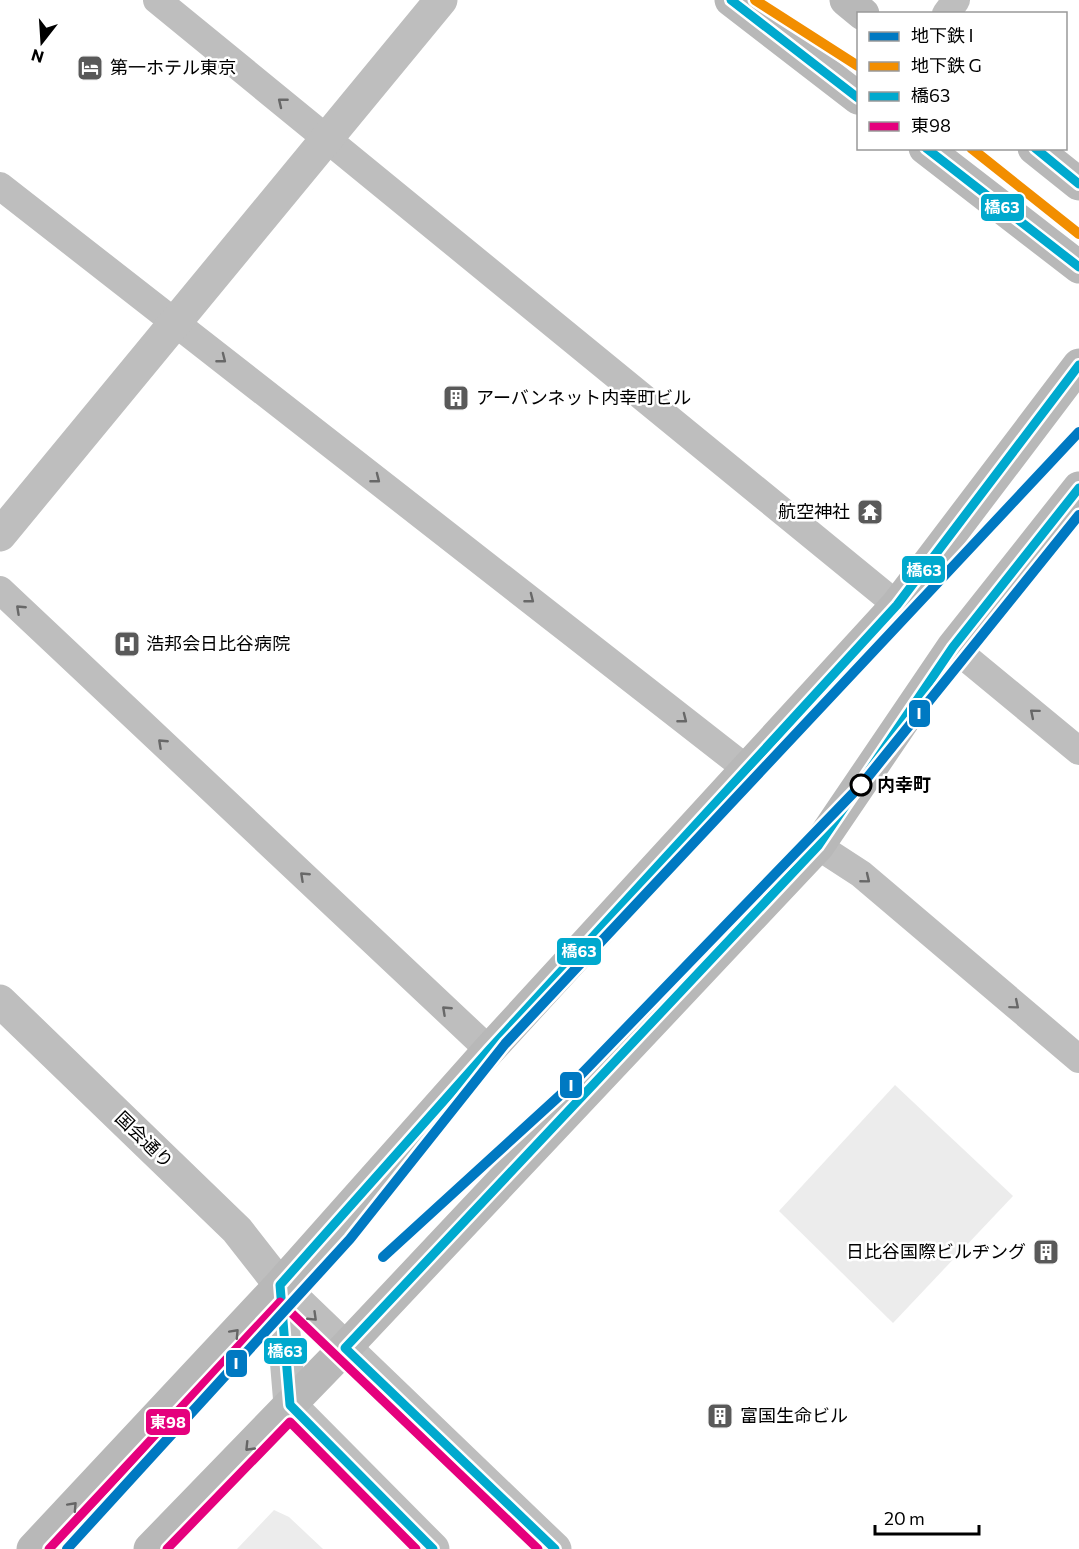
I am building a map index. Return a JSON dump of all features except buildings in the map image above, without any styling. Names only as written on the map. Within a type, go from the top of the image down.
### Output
[{"type":"main road","points":[[731,0],[857,97]]},
{"type":"main road","points":[[846,0],[861,12]]},
{"type":"main road","points":[[928,150],[1079,267]]},
{"type":"main road","points":[[1036,150],[1079,184]]},
{"type":"main road","points":[[33,1549],[280,1285],[489,1050],[897,605],[1079,365]]},
{"type":"main road","points":[[150,1549],[345,1348],[818,846],[953,647],[1079,488]]},
{"type":"street","points":[[157,0],[897,605]]},
{"type":"street","points":[[0,536],[441,0]]},
{"type":"street","points":[[0,186],[748,770]]},
{"type":"street","points":[[0,590],[489,1050]]},
{"type":"street","points":[[953,647],[1079,751]]},
{"type":"street","points":[[818,846],[861,874],[1079,1059]]},
{"type":"street","name":"国会通り","points":[[0,1001],[237,1230],[280,1285],[555,1549]]},
{"type":"street","points":[[280,1285],[290,1405],[433,1549]]},
{"type":"shaded area","points":[[895,1085],[1013,1196],[893,1323],[779,1211]]},
{"type":"shaded area","points":[[274,1510],[289,1517],[323,1549],[237,1549]]},
{"type":"metro line","name":"G","points":[[755,0],[857,65]]},
{"type":"metro line","name":"G","points":[[974,150],[1079,234]]},
{"type":"metro line","name":"I","points":[[67,1549],[350,1239],[505,1044],[1079,432]]},
{"type":"metro line","name":"I","points":[[383,1257],[568,1088],[863,783],[1079,515]]},
{"type":"transit line","name":"橋63","points":[[731,0],[857,97]]},
{"type":"transit line","name":"橋63","points":[[929,150],[1079,267]]},
{"type":"transit line","name":"橋63","points":[[1037,150],[1079,184]]},
{"type":"transit line","name":"橋63","points":[[433,1549],[290,1405],[280,1285],[489,1050],[897,605],[1079,365]]},
{"type":"transit line","name":"橋63","points":[[555,1549],[345,1348],[818,846],[953,647],[1079,488]]},
{"type":"transit line","name":"東98","points":[[49,1549],[280,1302],[538,1549]]},
{"type":"transit line","name":"東98","points":[[167,1549],[290,1422],[416,1549]]},
{"type":"place","name":"第一ホテル東京","points":[[90,68]]},
{"type":"place","name":"アーバンネット内幸町ビル","points":[[456,398]]},
{"type":"place","name":"航空神社","points":[[870,512]]},
{"type":"place","name":"浩邦会日比谷病院","points":[[127,644]]},
{"type":"place","name":"内幸町","points":[[861,785]]},
{"type":"place","name":"日比谷国際ビルヂング","points":[[1046,1252]]},
{"type":"place","name":"富国生命ビル","points":[[720,1416]]}]
